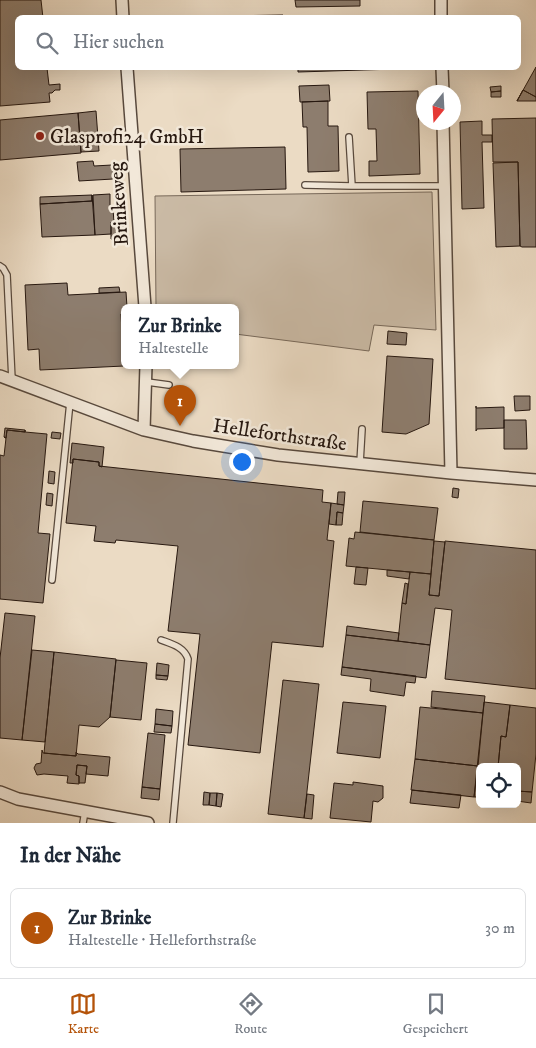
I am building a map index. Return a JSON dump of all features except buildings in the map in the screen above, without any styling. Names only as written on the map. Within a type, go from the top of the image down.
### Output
[{"type":"street","points":[[122,0],[123,15]]},
{"type":"street","points":[[441,0],[441,15]]},
{"type":"street","name":"Brinkeweg","points":[[127,70],[145,304]]},
{"type":"street","points":[[442,70],[443,85]]},
{"type":"street","points":[[443,130],[450,473]]},
{"type":"street","points":[[144,430],[146,369]]},
{"type":"street","name":"Helleforthstraße","points":[[0,376],[144,430],[193,441],[269,453],[450,473],[536,480]]},
{"type":"street","points":[[0,792],[18,799],[84,817],[148,823]]},
{"type":"lane","points":[[349,137],[352,186]]},
{"type":"lane","points":[[305,185],[444,186]]},
{"type":"lane","points":[[0,266],[7,276],[12,380]]},
{"type":"lane","points":[[147,382],[169,384]]},
{"type":"lane","points":[[52,580],[70,402]]},
{"type":"lane","points":[[360,463],[362,429]]},
{"type":"lane","points":[[161,640],[179,647],[186,652],[188,659],[173,823]]},
{"type":"shaded area","points":[[432,192],[436,330],[374,325],[369,351],[239,335],[239,304],[156,304],[155,196]]},
{"type":"place","name":"Glasprofi24 GmbH","points":[[40,136]]},
{"type":"place","name":"Zur Brinke","points":[[180,426]]}]
